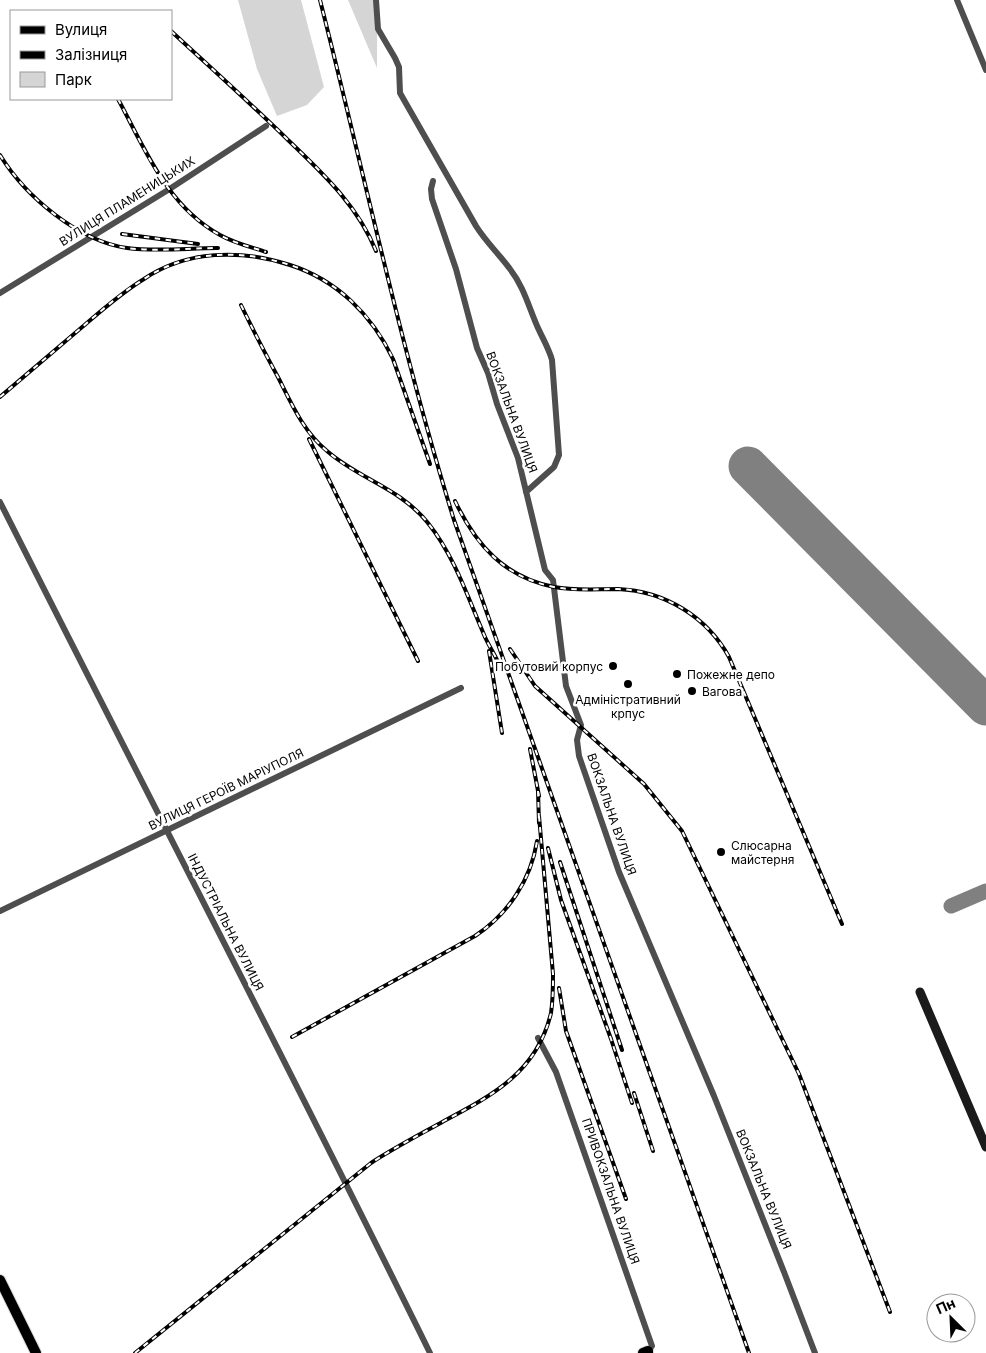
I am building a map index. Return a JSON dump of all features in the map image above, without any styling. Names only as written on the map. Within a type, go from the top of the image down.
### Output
[{"type":"main road","points":[[0,1280],[36,1353]]},
{"type":"street","points":[[376,0],[378,30],[399,67],[400,93],[476,226],[490,246],[510,268],[524,292],[538,330],[550,353],[559,455],[554,467],[526,492]]},
{"type":"street","points":[[957,0],[986,70]]},
{"type":"street","name":"ВУЛИЦЯ ПЛАМЕНИЦЬКИХ","points":[[0,293],[168,190],[266,126]]},
{"type":"street","name":"ВОКЗАЛЬНА ВУЛИЦЯ","points":[[433,181],[431,189],[432,199],[456,269],[473,337],[518,458],[543,562],[547,574],[553,580],[566,686],[581,725],[577,740],[579,756],[619,872],[714,1096],[815,1353]]},
{"type":"street","name":"ІНДУСТРІАЛЬНА ВУЛИЦЯ","points":[[0,502],[328,1147],[430,1353]]},
{"type":"street","name":"ВУЛИЦЯ ГЕРОЇВ МАРІУПОЛЯ","points":[[0,911],[461,688]]},
{"type":"street","points":[[920,992],[986,1146]]},
{"type":"street","name":"ПРИВОКЗАЛЬНА ВУЛИЦЯ","points":[[538,1038],[556,1072],[652,1346],[646,1352]]},
{"type":"green space","points":[[238,0],[301,0],[324,87],[307,105],[277,116],[257,69]]},
{"type":"green space","points":[[348,0],[377,0],[377,68]]},
{"type":"taxiway","points":[[951,906],[986,891]]},
{"type":"runway","points":[[748,466],[986,706]]},
{"type":"railway","points":[[320,0],[400,326],[454,520],[749,1353]]},
{"type":"railway","points":[[172,32],[325,176],[359,218],[376,251]]},
{"type":"railway","points":[[119,100],[159,175],[186,209],[220,235],[237,243],[266,252]]},
{"type":"railway","points":[[0,155],[23,186],[38,201],[72,226],[108,244],[127,248],[161,250],[218,248]]},
{"type":"railway","points":[[122,234],[198,244]]},
{"type":"railway","points":[[0,397],[111,302],[161,269],[178,262],[215,255],[253,256],[290,265],[323,280],[338,290],[364,314],[375,328],[393,359],[430,464]]},
{"type":"railway","points":[[241,305],[294,408],[305,427],[319,444],[339,461],[405,501],[417,511],[438,536],[467,593],[485,637],[499,664]]},
{"type":"railway","points":[[309,439],[418,661]]},
{"type":"railway","points":[[455,501],[472,532],[482,545],[506,567],[520,576],[554,587],[586,590],[618,589],[652,595],[683,609],[697,618],[709,630],[729,657],[842,924]]},
{"type":"railway","points":[[510,649],[535,686],[644,784],[682,831],[799,1074],[890,1312]]},
{"type":"railway","points":[[489,651],[502,733]]},
{"type":"railway","points":[[530,749],[539,796]]},
{"type":"railway","points":[[538,791],[539,823]]},
{"type":"railway","points":[[135,1353],[371,1163],[496,1091],[524,1066],[544,1034],[551,1013],[553,998],[553,974],[539,816]]},
{"type":"railway","points":[[292,1037],[475,936],[487,927],[508,907],[516,895],[529,869],[537,841]]},
{"type":"railway","points":[[548,848],[561,900],[632,1103]]},
{"type":"railway","points":[[560,862],[622,1050]]},
{"type":"railway","points":[[559,988],[566,1031],[626,1199]]},
{"type":"railway","points":[[634,1093],[653,1151]]},
{"type":"place","name":"Побутовий корпус","points":[[613,666]]},
{"type":"place","name":"Пожежне депо","points":[[677,674]]},
{"type":"place","name":"Адміністративний крпус","points":[[628,684]]},
{"type":"place","name":"Вагова","points":[[692,691]]},
{"type":"place","name":"Слюсарна майстерня","points":[[721,852]]}]
